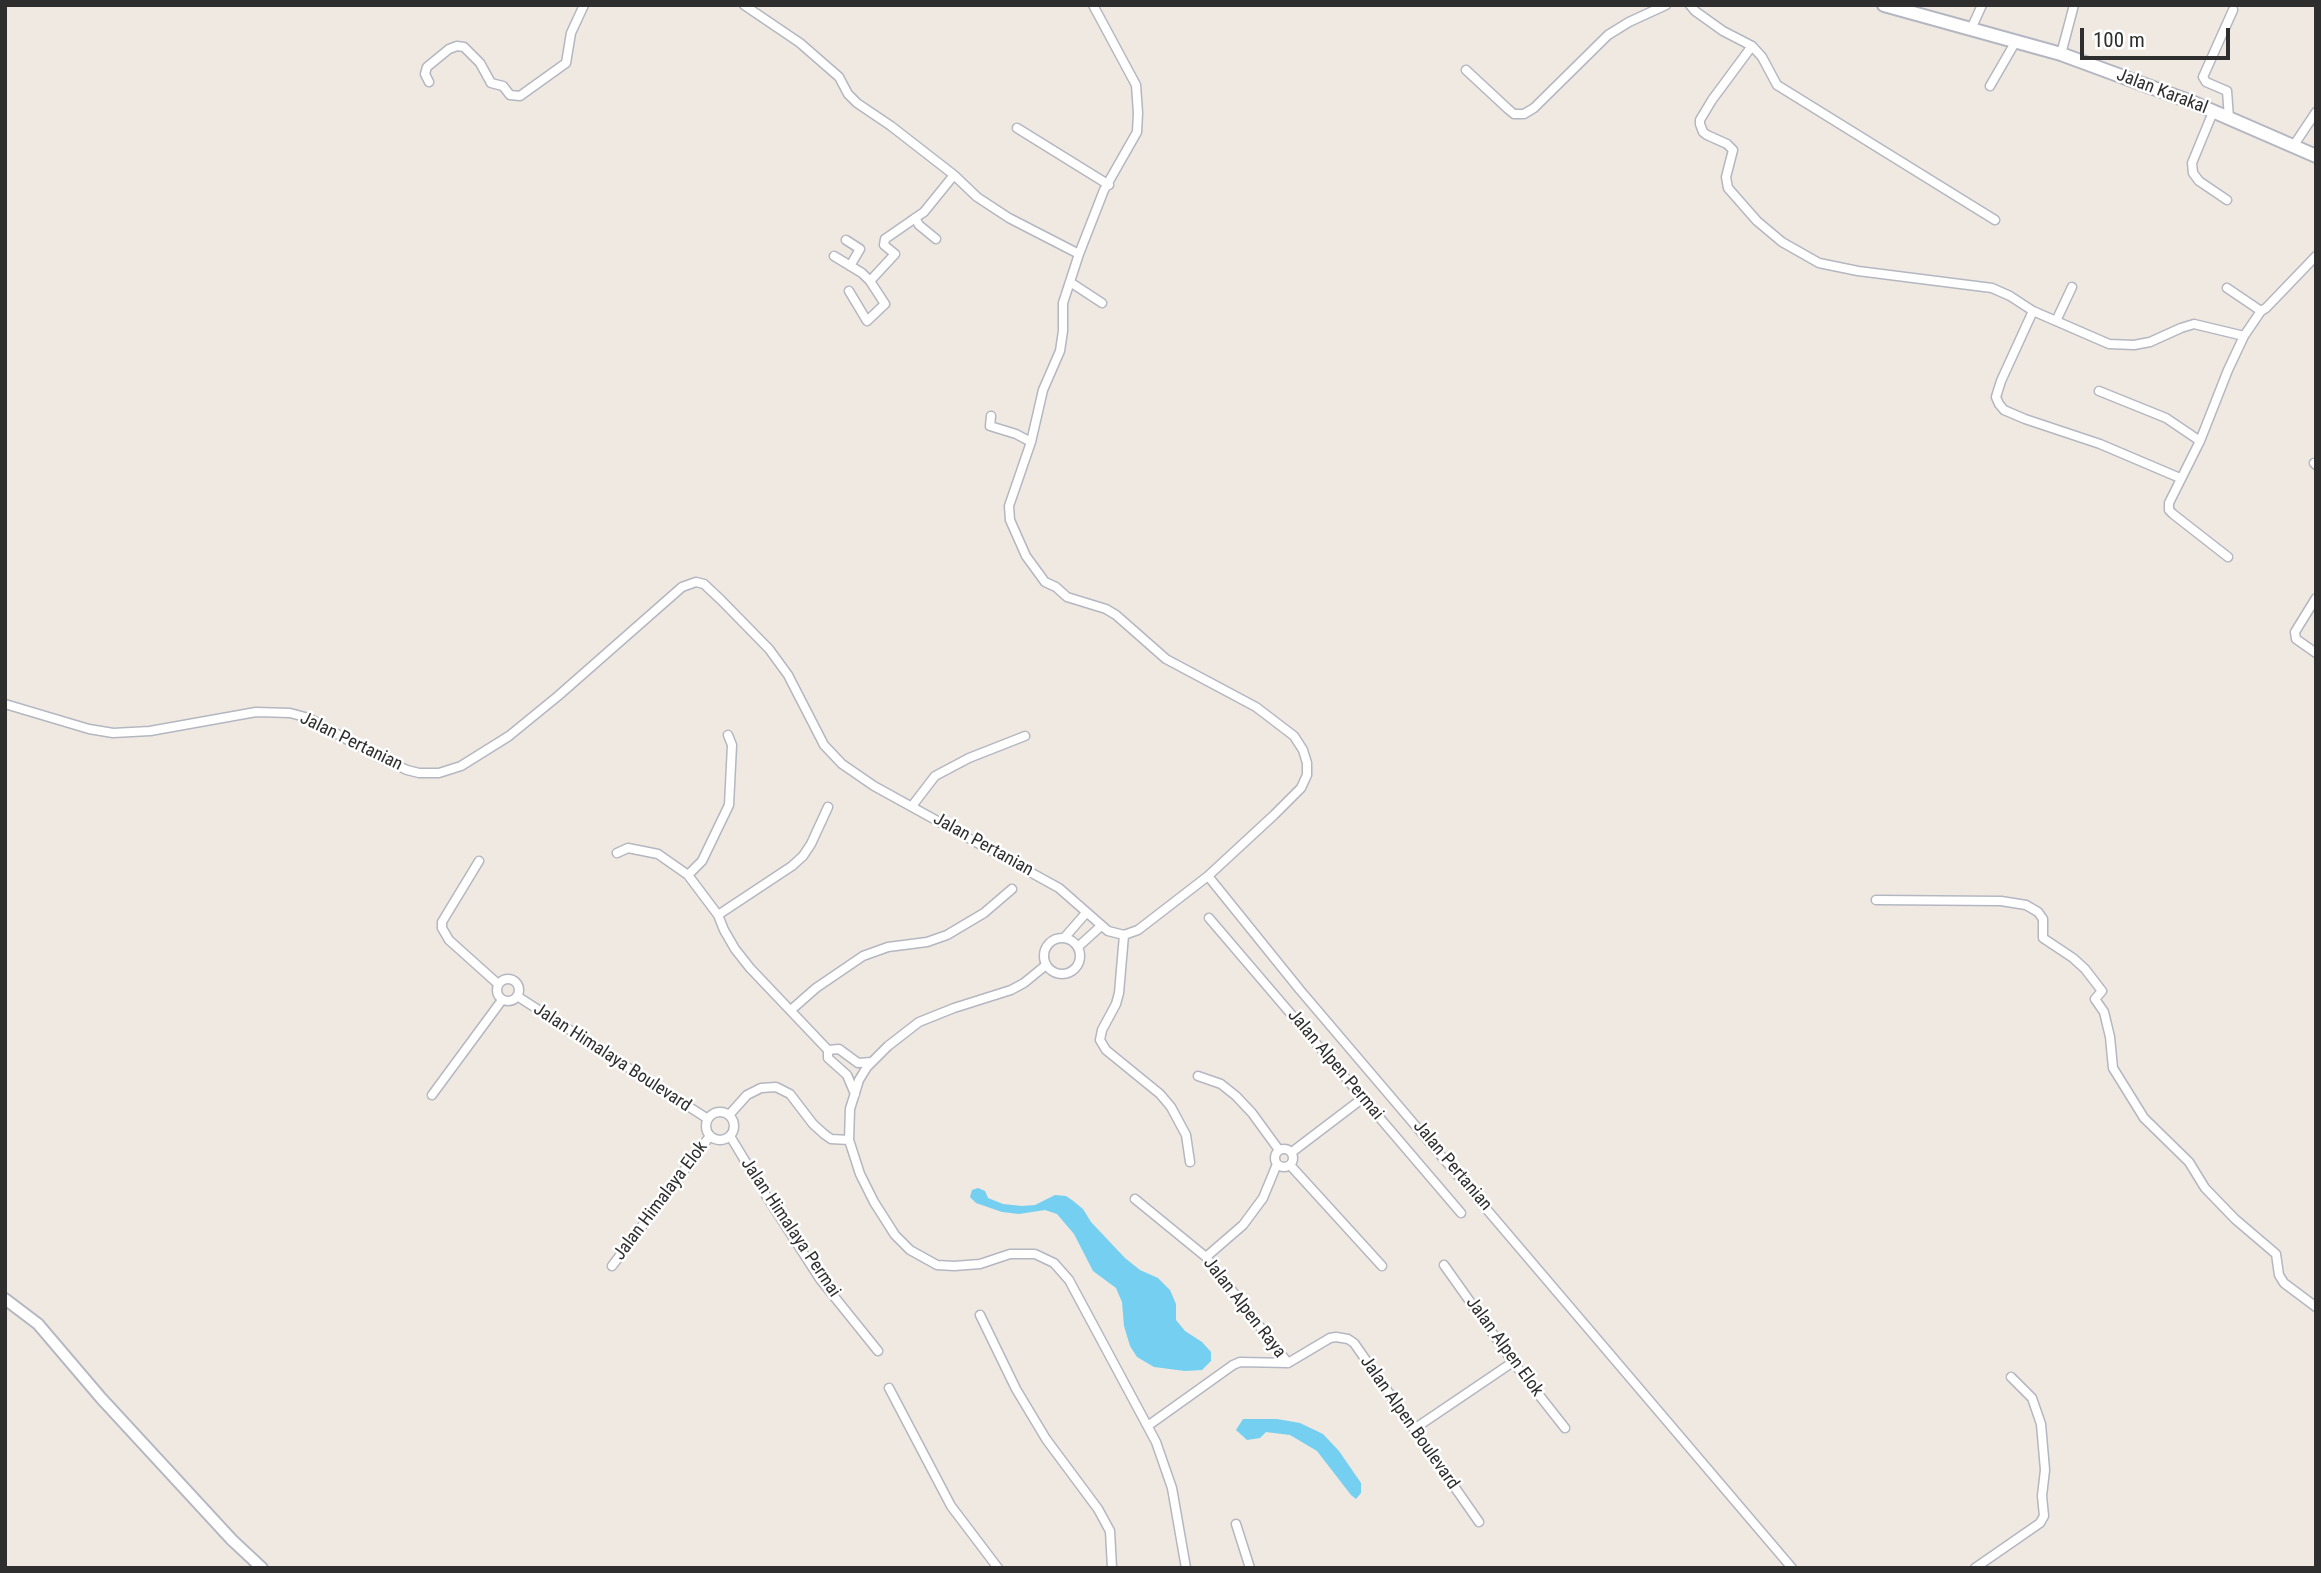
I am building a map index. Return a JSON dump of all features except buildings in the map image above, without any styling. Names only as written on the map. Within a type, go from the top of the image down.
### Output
[{"type":"main road","name":"Jalan Karakal","points":[[1884,5],[2061,54],[2194,103],[2316,156]]},
{"type":"street","points":[[429,82],[425,74],[427,67],[450,49],[464,47],[480,63],[491,83],[503,86],[510,95],[520,96],[566,63],[571,33],[584,5]]},
{"type":"street","points":[[744,5],[800,43],[839,77],[848,94],[857,103],[954,175],[977,197],[1002,214],[1079,254]]},
{"type":"street","points":[[1093,5],[1136,86],[1137,132],[1104,190],[1079,254],[1063,303],[1060,351],[1044,390],[1031,442],[1009,506],[1010,520],[1026,556],[1045,582],[1067,597],[1106,609],[1166,659],[1256,707],[1294,736],[1307,763],[1307,775],[1301,788],[1208,876],[1138,930],[1124,935],[1119,993],[1100,1040],[1106,1050],[1160,1094],[1171,1107],[1186,1135],[1190,1162]]},
{"type":"street","points":[[1466,70],[1514,114],[1524,114],[1534,108],[1608,35],[1666,5]]},
{"type":"street","points":[[1690,5],[1695,12],[1723,31],[1752,46],[1762,57],[1777,85],[1995,220]]},
{"type":"street","points":[[1971,29],[1982,5]]},
{"type":"street","points":[[2061,54],[2074,5]]},
{"type":"street","points":[[2229,118],[2227,91],[2206,82],[2203,77],[2233,10]]},
{"type":"street","points":[[1990,86],[2015,41]]},
{"type":"street","points":[[1752,46],[1723,83],[1700,120],[1703,132],[1733,150],[1726,181],[1728,188],[1756,220],[1782,242],[1819,263],[1858,271],[1992,288],[2033,311],[2109,344],[2134,345],[2150,342],[2194,324],[2245,337]]},
{"type":"street","points":[[2213,112],[2192,163],[2193,173],[2199,181],[2227,200]]},
{"type":"street","points":[[2294,145],[2316,112]]},
{"type":"street","points":[[1017,128],[1109,185]]},
{"type":"street","points":[[870,281],[895,254],[884,245],[884,239],[924,212],[954,175]]},
{"type":"street","points":[[915,218],[919,225],[936,239]]},
{"type":"street","points":[[846,240],[860,249],[850,266]]},
{"type":"street","points":[[834,256],[862,273],[886,304],[867,321],[849,291]]},
{"type":"street","points":[[2228,557],[2169,510],[2169,503],[2200,442],[2228,370],[2245,337],[2261,311],[2316,256]]},
{"type":"street","points":[[1070,282],[1102,303]]},
{"type":"street","points":[[2056,321],[2072,287]]},
{"type":"street","points":[[2227,288],[2261,311]]},
{"type":"street","points":[[2033,311],[2001,380],[1996,397],[1998,404],[2004,410],[2025,419],[2100,444],[2180,478]]},
{"type":"street","points":[[2099,391],[2166,418],[2200,442]]},
{"type":"street","points":[[991,416],[990,426],[1031,442]]},
{"type":"street","name":"Jalan Pertanian","points":[[5,704],[89,729],[113,733],[150,732],[256,712],[290,713],[309,718],[376,756],[407,770],[439,773],[461,766],[509,736],[568,688],[682,587],[696,582],[704,584],[769,649],[788,675],[817,733],[833,756],[874,786],[1052,884],[1101,926],[1111,933],[1124,935]]},
{"type":"street","points":[[2316,597],[2295,632],[2296,639],[2316,653]]},
{"type":"street","points":[[688,875],[702,861],[729,805],[732,745],[727,735]]},
{"type":"street","points":[[912,806],[935,776],[969,758],[1025,736]]},
{"type":"street","points":[[718,915],[803,856],[828,807]]},
{"type":"street","points":[[617,853],[628,848],[659,854],[688,875],[718,915],[735,949],[828,1050],[828,1058],[847,1075],[855,1094]]},
{"type":"street","points":[[479,861],[442,922],[442,928],[449,940],[498,984]]},
{"type":"street","name":"Jalan Pertanian","points":[[1208,876],[1300,990],[1792,1568]]},
{"type":"street","points":[[791,1010],[816,988],[863,956],[888,947],[927,942],[947,935],[984,913],[1012,889]]},
{"type":"street","points":[[1876,900],[2001,901],[2026,905],[2038,912],[2043,919],[2043,938],[2073,958],[2102,991],[2095,999],[2104,1012],[2113,1068],[2144,1118],[2189,1161],[2205,1188],[2235,1219],[2276,1254],[2279,1275],[2284,1283],[2316,1307]]},
{"type":"street","points":[[1079,946],[1080,961],[1074,970],[1059,974],[1046,965],[1044,955],[1047,945],[1055,939],[1065,937],[1086,913]]},
{"type":"street","name":"Jalan Alpen Permai","points":[[1209,918],[1461,1213]]},
{"type":"street","points":[[1079,946],[1101,926]]},
{"type":"street","points":[[1065,937],[1079,946]]},
{"type":"street","points":[[1046,965],[1011,990],[954,1008],[919,1022],[901,1034],[871,1062],[859,1080],[850,1109],[849,1140],[860,1174],[886,1222],[910,1250],[937,1265],[962,1266],[980,1264],[1010,1254],[1034,1254],[1044,1257],[1061,1270],[1076,1291],[1149,1425],[1167,1470],[1186,1568]]},
{"type":"street","points":[[505,979],[514,981],[518,988],[517,996],[510,1001],[502,1000],[497,993],[498,984],[505,979]]},
{"type":"street","name":"Jalan Himalaya Boulevard","points":[[517,996],[708,1119]]},
{"type":"street","points":[[432,1095],[502,1000]]},
{"type":"street","points":[[828,1050],[839,1049],[858,1063],[871,1062]]},
{"type":"street","points":[[1198,1076],[1221,1084],[1236,1096],[1279,1150]]},
{"type":"street","points":[[729,1115],[747,1095],[761,1088],[776,1087],[790,1094],[824,1134],[831,1139],[849,1140]]},
{"type":"street","points":[[1292,1152],[1363,1098]]},
{"type":"street","points":[[715,1113],[729,1115],[734,1123],[730,1136],[722,1140],[710,1136],[706,1128],[708,1119],[715,1113]]},
{"type":"street","name":"Jalan Himalaya Elok","points":[[612,1266],[710,1136]]},
{"type":"street","name":"Jalan Himalaya Permai","points":[[730,1136],[820,1279],[878,1351]]},
{"type":"street","points":[[1206,1257],[1243,1225],[1262,1198],[1277,1164],[1275,1156],[1279,1150],[1292,1152],[1294,1159],[1290,1165],[1283,1167],[1277,1164]]},
{"type":"street","points":[[1290,1165],[1382,1266]]},
{"type":"street","name":"Jalan Alpen Raya","points":[[1135,1199],[1206,1257],[1288,1363]]},
{"type":"street","name":"Jalan Alpen Elok","points":[[1444,1265],[1513,1362],[1565,1428]]},
{"type":"street","points":[[5,1299],[38,1324],[101,1398],[232,1540],[262,1568]]},
{"type":"street","points":[[980,1315],[1016,1389],[1046,1439],[1098,1509],[1110,1531],[1112,1568]]},
{"type":"street","name":"Jalan Alpen Boulevard","points":[[1288,1363],[1330,1338],[1348,1339],[1354,1343],[1479,1522]]},
{"type":"street","points":[[1149,1425],[1223,1370],[1240,1362],[1288,1363]]},
{"type":"street","points":[[1414,1429],[1513,1362]]},
{"type":"street","points":[[1975,1568],[2040,1523],[2044,1516],[2042,1496],[2045,1470],[2041,1424],[2032,1398],[2011,1377]]},
{"type":"street","points":[[889,1388],[951,1506],[998,1568]]},
{"type":"street","points":[[1236,1524],[1250,1568]]},
{"type":"water","points":[[978,1188],[985,1191],[988,1198],[1003,1204],[1035,1205],[1055,1195],[1066,1196],[1072,1200],[1125,1258],[1140,1270],[1158,1278],[1170,1290],[1176,1304],[1176,1320],[1211,1352],[1211,1361],[1202,1370],[1185,1371],[1154,1367],[1137,1357],[1130,1346],[1124,1326],[1122,1302],[1116,1288],[1093,1271],[1074,1234],[1057,1214],[1045,1210],[1019,1214],[1002,1212],[976,1203],[970,1197],[972,1190]]},
{"type":"water","points":[[1243,1419],[1277,1419],[1300,1423],[1323,1434],[1339,1451],[1361,1483],[1361,1493],[1356,1499],[1351,1495],[1317,1451],[1290,1435],[1266,1432],[1260,1438],[1247,1440],[1236,1430]]}]
